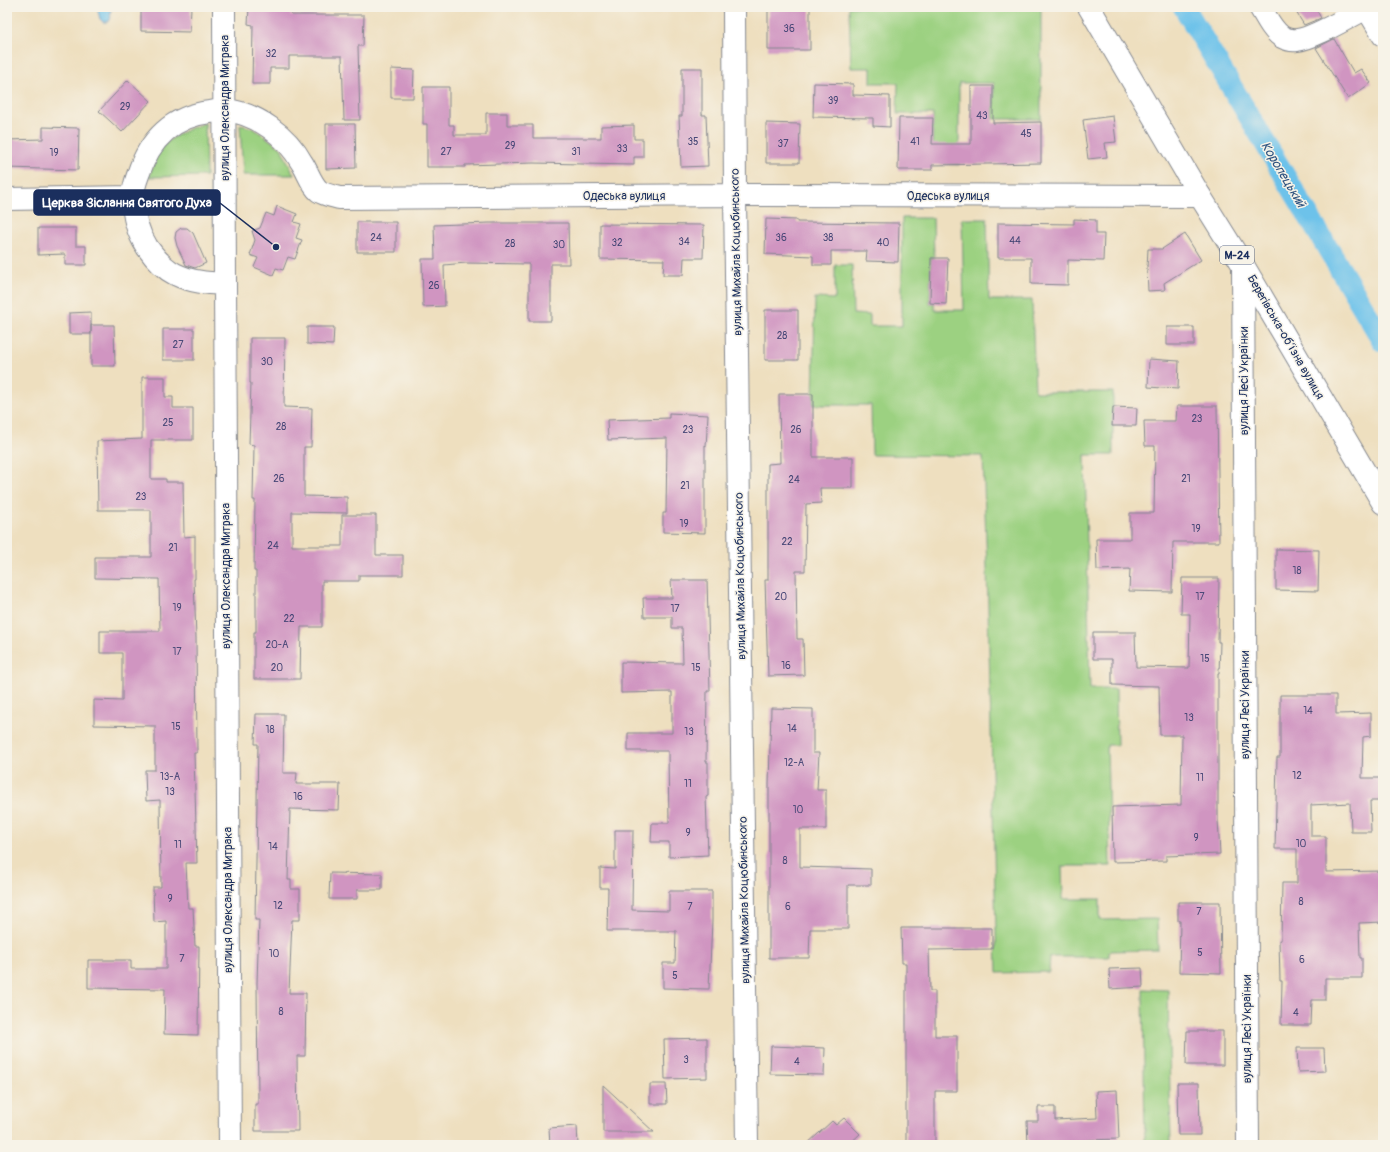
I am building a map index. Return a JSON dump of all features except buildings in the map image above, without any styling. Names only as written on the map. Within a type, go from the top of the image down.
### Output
[{"type":"main road","name":"вулиця Олександра Митрака","points":[[224,7],[230,1145]]},
{"type":"main road","name":"вулиця Михайла Коцюбинського","points":[[734,7],[747,1145]]},
{"type":"main road","name":"Берегівська-обʼїзна вулиця","points":[[1089,7],[1383,504]]},
{"type":"main road","points":[[1260,7],[1274,30],[1281,36],[1288,39],[1296,40],[1308,38],[1366,8],[1383,35]]},
{"type":"main road","name":"Одеська вулиця","points":[[225,284],[196,282],[174,274],[156,259],[142,239],[136,221],[132,197],[134,185],[141,166],[158,136],[173,124],[198,113],[225,110],[246,115],[267,125],[286,140],[297,154],[318,190],[326,195],[339,198],[735,195],[1200,196]]},
{"type":"main road","points":[[7,199],[132,197]]},
{"type":"main road","name":"вулиця Лесі Українки","points":[[1243,265],[1248,1145]]},
{"type":"green space","points":[[849,7],[1041,7],[1041,119],[994,119],[994,83],[959,83],[959,165],[932,164],[933,114],[897,114],[898,83],[871,83],[871,68],[851,68]]},
{"type":"green space","points":[[205,123],[206,176],[149,177],[157,156],[164,145],[180,134]]},
{"type":"green space","points":[[240,125],[253,128],[281,148],[294,175],[243,175]]},
{"type":"green space","points":[[902,218],[933,218],[934,258],[931,258],[930,303],[934,303],[935,310],[964,310],[962,219],[987,219],[989,300],[1032,300],[1035,392],[1113,392],[1113,455],[1085,455],[1090,689],[1116,689],[1117,745],[1107,745],[1110,866],[1062,866],[1063,899],[1100,899],[1100,920],[1157,919],[1158,950],[1109,951],[1109,957],[1050,957],[1049,972],[997,973],[983,456],[872,455],[871,405],[813,405],[815,298],[835,299],[835,265],[852,265],[853,314],[870,315],[870,326],[902,326]]},
{"type":"green space","points":[[1143,989],[1168,990],[1171,1145],[1145,1145]]},
{"type":"water","points":[[97,7],[114,7],[111,12],[110,20],[103,22],[100,19]]},
{"type":"waterway","name":"Коропецький","points":[[1184,7],[1383,341]]},
{"type":"place","name":"Церква Зіслання Святого Духа","points":[[276,247]]}]
